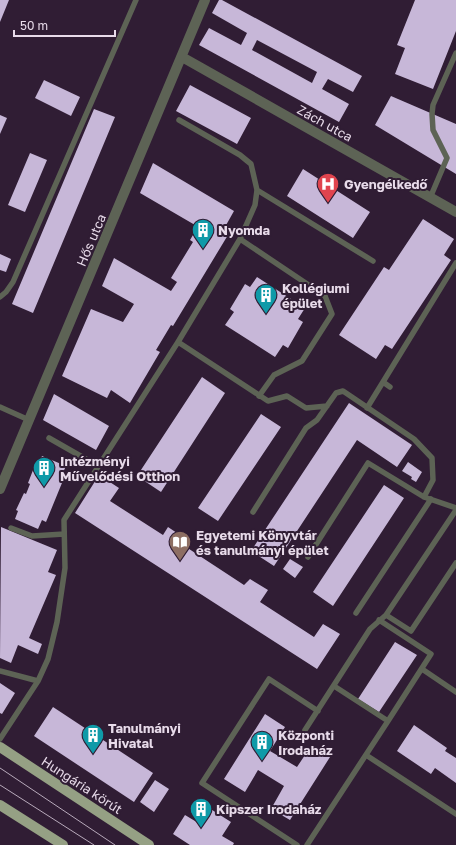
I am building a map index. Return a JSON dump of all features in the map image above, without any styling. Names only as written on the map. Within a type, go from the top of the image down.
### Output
[{"type":"main road","name":"Hungária körút","points":[[0,747],[149,845]]},
{"type":"main road","points":[[0,805],[63,845]]},
{"type":"street","name":"Hős utca","points":[[0,489],[205,0]]},
{"type":"street","name":"Zách utca","points":[[182,57],[456,212]]},
{"type":"lane","points":[[0,297],[13,282],[136,0]]},
{"type":"lane","points":[[430,198],[447,158],[433,130],[433,105],[456,53]]},
{"type":"lane","points":[[0,739],[38,682],[48,659],[57,622],[66,568],[64,520],[178,342],[240,239],[255,205],[257,190],[251,164],[240,155],[179,120]]},
{"type":"lane","points":[[257,190],[373,261]]},
{"type":"lane","points":[[240,239],[325,296],[332,314],[302,361],[274,375],[259,396]]},
{"type":"lane","points":[[367,408],[456,263]]},
{"type":"lane","points":[[178,342],[268,401],[287,396],[306,408],[327,406]]},
{"type":"lane","points":[[383,382],[390,387]]},
{"type":"lane","points":[[253,512],[306,428],[317,420],[336,394],[343,391],[414,439],[432,458],[433,480],[424,497]]},
{"type":"lane","points":[[0,408],[29,420]]},
{"type":"lane","points":[[49,438],[98,466]]},
{"type":"lane","points":[[306,730],[370,629],[386,615],[456,509],[424,497],[368,463],[308,557]]},
{"type":"lane","points":[[356,613],[431,499]]},
{"type":"lane","points":[[11,528],[32,536],[64,534]]},
{"type":"lane","points":[[386,615],[411,631],[456,563]]},
{"type":"lane","points":[[307,845],[431,654],[379,620]]},
{"type":"lane","points":[[422,669],[456,692]]},
{"type":"lane","points":[[0,671],[38,682]]},
{"type":"lane","points":[[297,845],[202,783],[270,679],[318,711]]},
{"type":"lane","points":[[334,686],[388,721]]},
{"type":"lane","points":[[366,755],[456,814]]},
{"type":"building","points":[[0,0],[9,0],[0,22]]},
{"type":"building","points":[[219,0],[222,0],[362,76],[353,92],[328,79],[322,89],[349,104],[339,122],[199,45],[209,28],[241,45],[247,33],[212,13]],"holes":[[[257,40],[317,72],[312,83],[252,50]]]},
{"type":"building","points":[[415,0],[456,0],[456,31],[433,89],[395,74],[405,48],[397,45]]},
{"type":"building","points":[[44,80],[80,97],[71,116],[35,98]]},
{"type":"building","points":[[190,85],[251,118],[237,144],[176,111]]},
{"type":"building","points":[[391,96],[456,124],[456,174],[375,125]]},
{"type":"building","points":[[94,109],[115,117],[33,313],[12,304]]},
{"type":"building","points":[[0,115],[7,118],[0,134]]},
{"type":"building","points":[[30,153],[47,160],[25,212],[8,205]]},
{"type":"building","points":[[153,163],[234,211],[225,227],[231,230],[173,326],[171,325],[156,350],[160,352],[130,403],[111,390],[107,398],[62,376],[91,309],[123,322],[134,304],[102,286],[114,258],[171,291],[177,282],[171,278],[193,242],[190,240],[193,235],[203,240],[207,232],[140,193]]},
{"type":"building","name":"Gyengélkedő","points":[[303,169],[370,212],[353,238],[287,196]]},
{"type":"building","points":[[423,219],[454,239],[444,255],[451,260],[392,349],[385,345],[376,359],[339,335],[384,267],[389,270]]},
{"type":"building","points":[[0,254],[11,259],[6,272],[0,270]]},
{"type":"building","name":"Kollégiumi épület","points":[[257,277],[305,308],[298,319],[303,322],[288,348],[283,345],[275,357],[225,325],[234,312],[230,309],[245,284],[250,287]]},
{"type":"building","points":[[202,377],[225,393],[161,492],[137,476]]},
{"type":"building","points":[[54,394],[109,426],[96,450],[43,420]]},
{"type":"building","points":[[349,403],[412,445],[397,467],[357,440],[274,566],[251,551]]},
{"type":"building","points":[[261,414],[281,427],[218,521],[198,508]]},
{"type":"building","name":"Intézményi Művelődési Otthon","points":[[42,456],[66,466],[61,477],[64,478],[46,522],[42,520],[38,529],[15,519],[18,511],[16,510],[24,493],[26,494],[30,484],[28,483],[35,465],[38,466]]},
{"type":"building","points":[[408,462],[422,472],[416,482],[411,479],[412,477],[402,471]]},
{"type":"building","name":"Egyetemi Könyvtár és tanulmányi épület","points":[[99,475],[119,488],[110,501],[163,535],[168,527],[186,539],[183,545],[244,585],[250,579],[268,590],[260,602],[314,637],[323,624],[340,634],[317,669],[75,513]]},
{"type":"building","points":[[384,485],[404,498],[333,606],[313,592]]},
{"type":"building","points":[[1,527],[57,550],[48,572],[56,575],[29,638],[42,644],[38,654],[18,645],[11,663],[0,658]]},
{"type":"building","points":[[290,559],[303,567],[295,578],[283,569]]},
{"type":"building","points":[[395,642],[417,655],[379,712],[358,699]]},
{"type":"building","points":[[0,683],[15,693],[2,714],[0,713]]},
{"type":"building","name":"Tanulmányi Hivatal","points":[[53,707],[153,773],[134,802],[34,736]]},
{"type":"building","name":"Központi Irodaház","points":[[265,714],[285,727],[270,751],[297,767],[311,746],[330,757],[290,820],[271,809],[284,786],[258,770],[245,792],[224,779]]},
{"type":"building","points":[[414,725],[447,748],[445,751],[456,758],[456,783],[435,768],[431,774],[397,751]]},
{"type":"building","points":[[155,780],[169,789],[154,812],[140,802]]},
{"type":"building","name":"Kipszer Irodaház","points":[[209,808],[231,822],[222,836],[234,843],[233,845],[190,845],[173,834],[185,815],[200,824]]},
{"type":"tram line","points":[[0,768],[115,845]]},
{"type":"tram line","points":[[0,785],[94,845]]},
{"type":"place","name":"Gyengélkedő","points":[[328,204]]},
{"type":"place","name":"Nyomda","points":[[203,250]]},
{"type":"place","name":"Kollégiumi épület","points":[[266,314]]},
{"type":"place","name":"Intézményi Művelődési Otthon","points":[[44,488]]},
{"type":"place","name":"Egyetemi Könyvtár és tanulmányi épület","points":[[180,562]]},
{"type":"place","name":"Tanulmányi Hivatal","points":[[93,754]]},
{"type":"place","name":"Központi Irodaház","points":[[262,762]]},
{"type":"place","name":"Kipszer Irodaház","points":[[201,828]]}]
